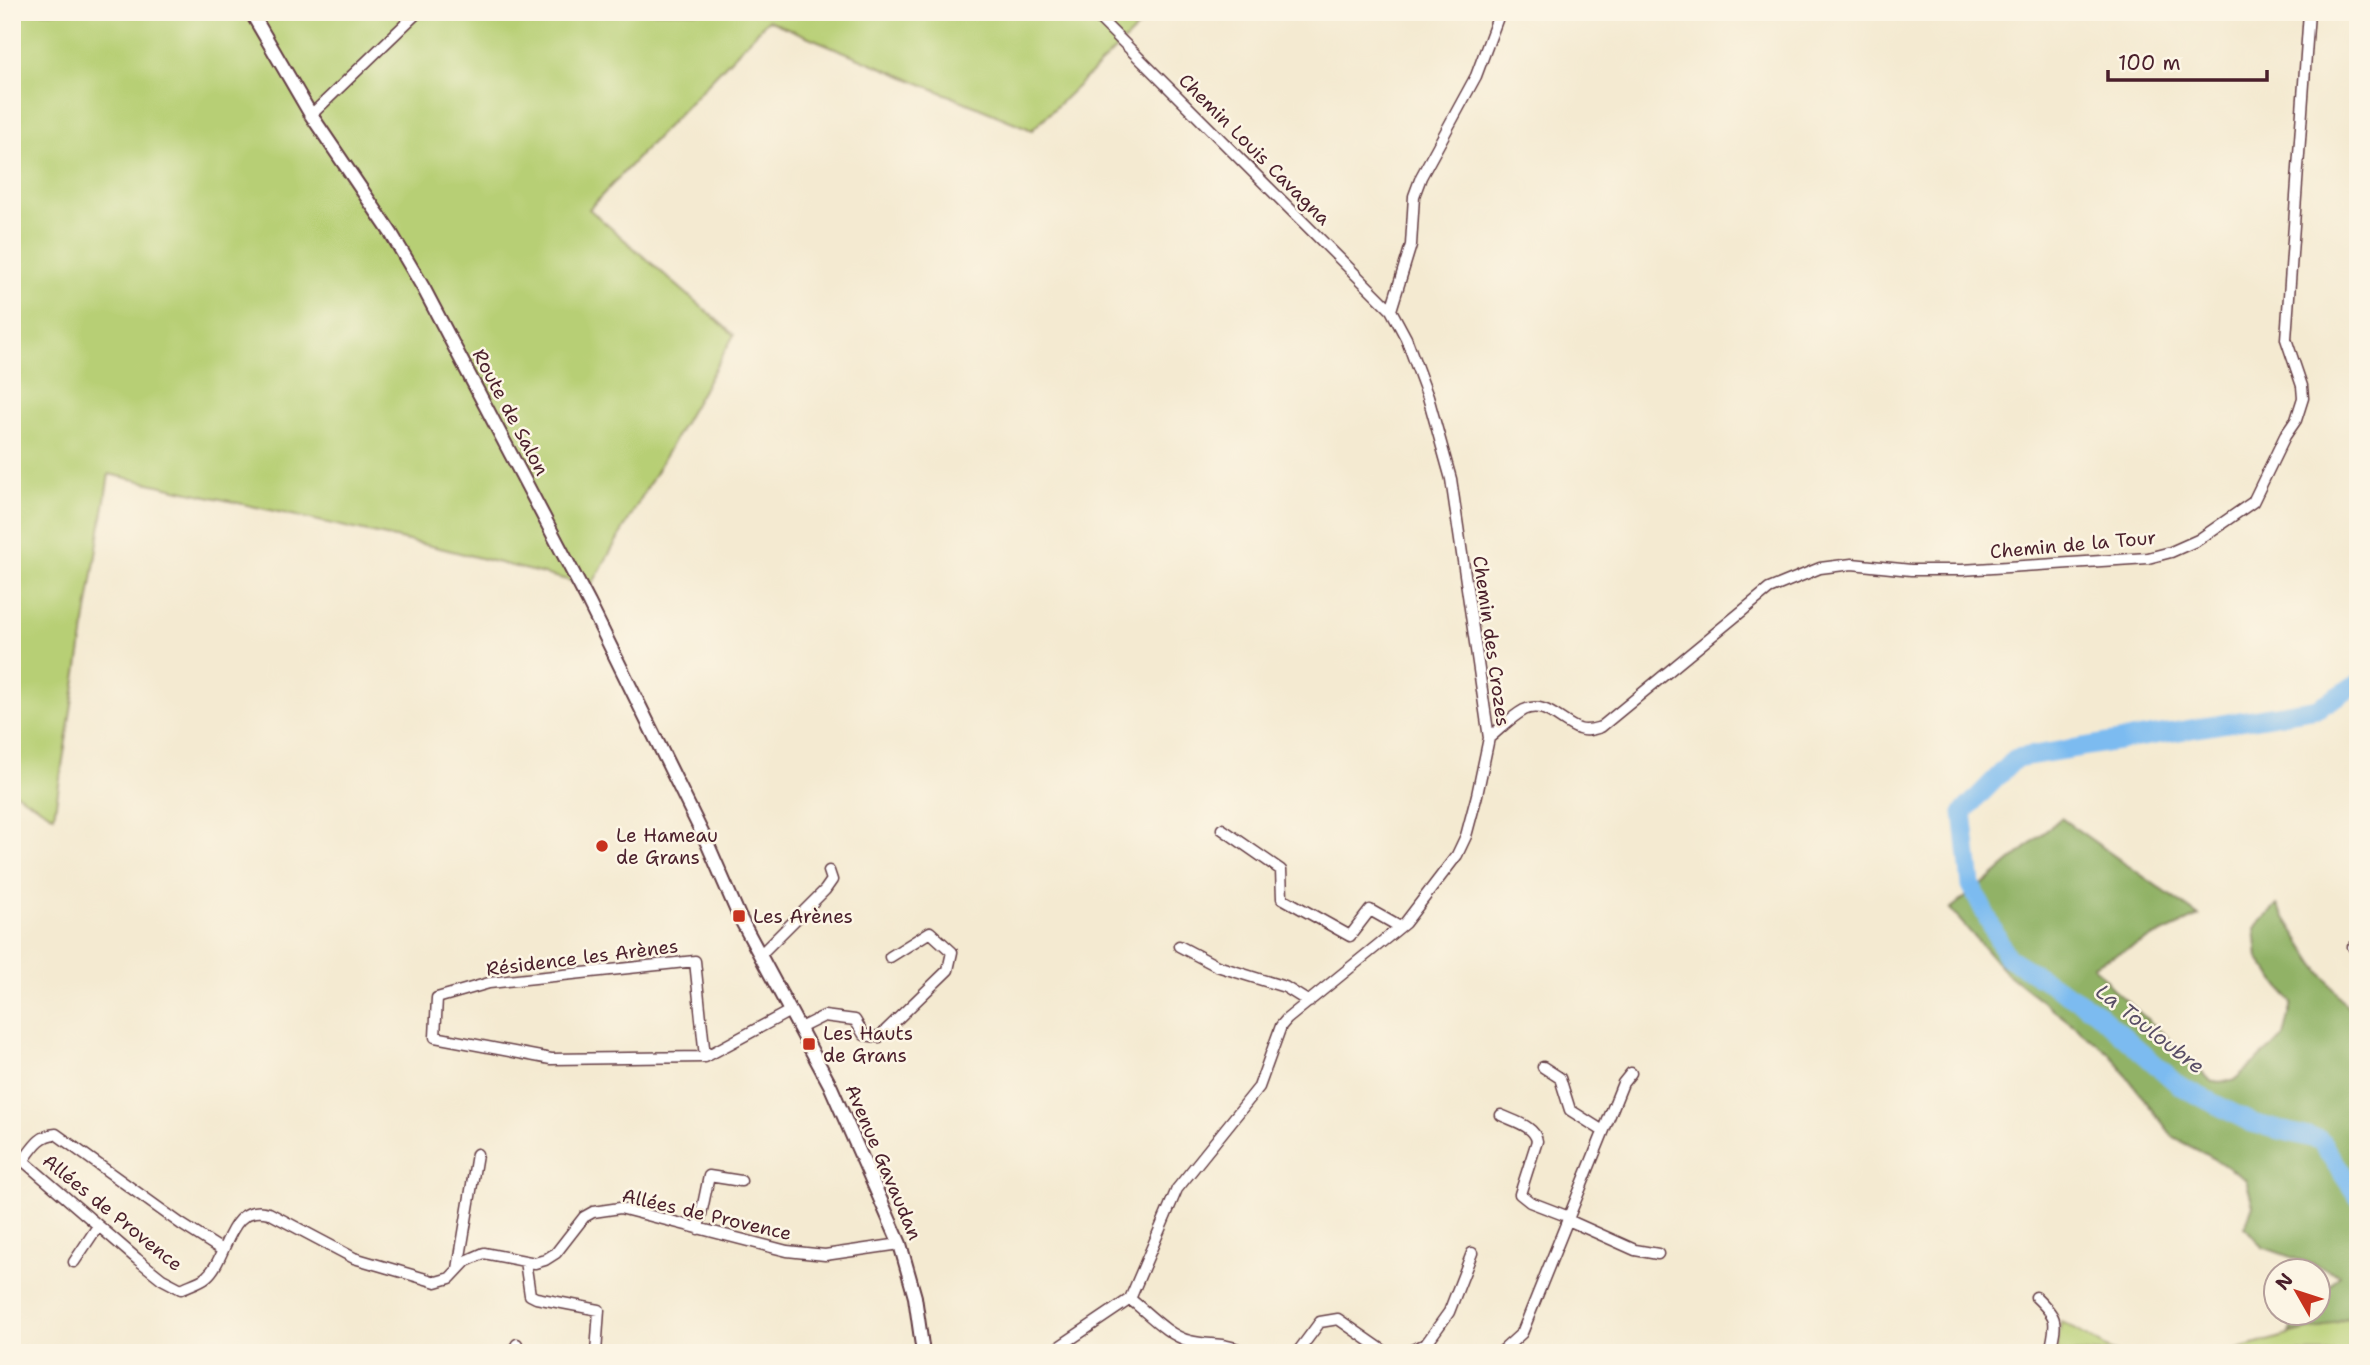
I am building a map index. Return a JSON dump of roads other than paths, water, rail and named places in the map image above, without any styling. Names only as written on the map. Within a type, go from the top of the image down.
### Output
[{"type":"street","name":"Route de Salon","points":[[251,12],[311,115],[391,233],[424,289],[589,603],[708,845]]},
{"type":"street","points":[[311,115],[418,12]]},
{"type":"street","name":"Chemin Louis Cavagna","points":[[1093,12],[1391,310]]},
{"type":"street","points":[[1391,310],[1411,245],[1414,196],[1421,177],[1476,76],[1500,12]]},
{"type":"street","name":"Chemin de la Tour","points":[[1489,738],[1515,716],[1533,707],[1543,708],[1579,729],[1601,727],[1769,589],[1820,568],[1852,564],[1911,570],[1962,570],[2148,558],[2171,552],[2198,540],[2253,502],[2285,436],[2297,420],[2303,398],[2302,386],[2286,338],[2309,12]]},
{"type":"street","name":"Chemin des Crozes","points":[[1130,1298],[1177,1189],[1259,1087],[1281,1026],[1400,927],[1457,855],[1466,836],[1489,738],[1451,479],[1428,397],[1406,338],[1391,310]]},
{"type":"street","points":[[1222,829],[1281,870],[1282,898],[1350,936],[1370,910],[1400,927]]},
{"type":"street","name":"Avenue Gavaudan","points":[[708,845],[739,916],[830,1085],[900,1244],[915,1297],[923,1353]]},
{"type":"street","points":[[760,955],[830,884],[832,880],[829,872]]},
{"type":"street","points":[[800,1028],[824,1016],[855,1020],[864,1035],[879,1037],[948,970],[951,952],[930,932],[890,957]]},
{"type":"street","points":[[1179,946],[1217,966],[1285,987],[1309,1002]]},
{"type":"street","name":"Résidence les Arènes","points":[[705,1057],[695,961],[489,983],[438,998],[435,1037],[551,1059],[705,1057],[790,1010]]},
{"type":"street","points":[[1543,1067],[1560,1078],[1570,1110],[1603,1131]]},
{"type":"street","points":[[1500,1353],[1522,1333],[1623,1083],[1631,1073]]},
{"type":"street","points":[[1501,1115],[1537,1136],[1520,1194],[1530,1202],[1635,1250],[1658,1254]]},
{"type":"street","points":[[23,1161],[38,1141],[47,1135],[56,1135],[222,1250]]},
{"type":"street","name":"Allées de Provence","points":[[12,1151],[162,1279],[181,1289],[207,1277],[234,1226],[246,1214],[256,1209],[355,1258],[436,1282],[443,1282],[457,1273],[466,1261],[484,1252],[534,1263],[545,1260],[556,1253],[584,1217],[593,1212],[620,1208],[787,1251],[825,1255],[900,1244]]},
{"type":"street","points":[[457,1273],[477,1154]]},
{"type":"street","points":[[698,1228],[709,1176],[741,1181]]},
{"type":"street","points":[[74,1262],[98,1226]]},
{"type":"street","points":[[1405,1353],[1426,1344],[1449,1312],[1472,1253]]},
{"type":"street","points":[[525,1261],[530,1295],[599,1310],[596,1353]]},
{"type":"street","points":[[2036,1297],[2052,1312],[2055,1319],[2050,1353]]},
{"type":"street","points":[[1050,1353],[1130,1298],[1169,1331],[1188,1341],[1220,1344],[1245,1353]]},
{"type":"street","points":[[1297,1353],[1320,1322],[1338,1319],[1387,1353]]},
{"type":"waterway","name":"La Touloubre","points":[[2358,684],[2318,708],[2016,758],[1963,812],[1971,885],[2007,957],[2095,1011],[2180,1086],[2252,1123],[2320,1140],[2358,1197]]},
{"type":"place","name":"Le Hameau de Grans","points":[[602,846]]},
{"type":"place","name":"Les Arènes","points":[[739,916]]},
{"type":"place","name":"Les Hauts de Grans","points":[[809,1044]]}]
